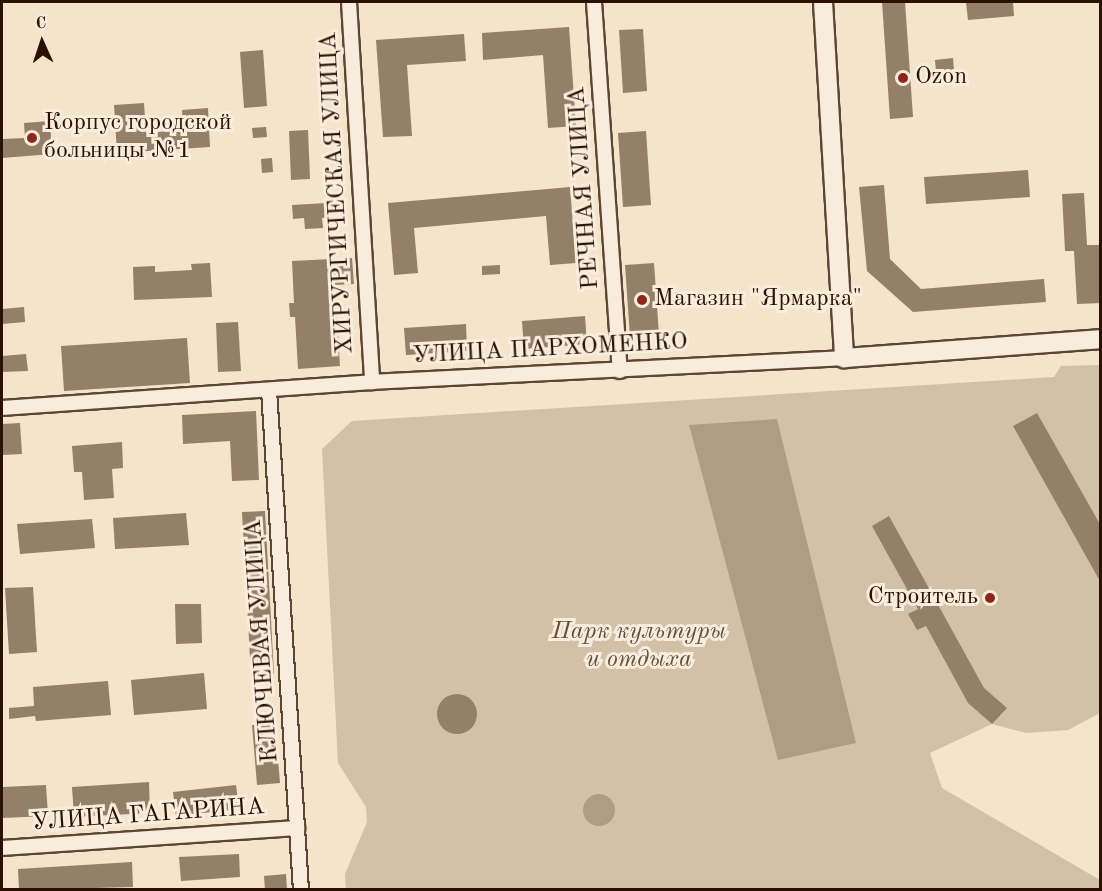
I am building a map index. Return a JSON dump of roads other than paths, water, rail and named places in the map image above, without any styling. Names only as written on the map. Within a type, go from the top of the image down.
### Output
[{"type":"street","name":"ХИРУРГИЧЕСКАЯ УЛИЦА","points":[[349,2],[372,382]]},
{"type":"street","name":"РЕЧНАЯ УЛИЦА","points":[[594,2],[620,371]]},
{"type":"street","points":[[823,2],[843,358]]},
{"type":"street","name":"УЛИЦА ПАРХОМЕНКО","points":[[2,408],[372,382],[843,358],[1101,339]]},
{"type":"street","name":"КЛЮЧЕВАЯ УЛИЦА","points":[[269,390],[301,890]]},
{"type":"street","name":"УЛИЦА ГАГАРИНА","points":[[2,848],[297,828]]},
{"type":"place","name":"Ozon","points":[[903,78]]},
{"type":"place","name":"Корпус городской больницы №1","points":[[32,138]]},
{"type":"place","name":"Магазин \"Ярмарка\"","points":[[642,300]]},
{"type":"place","name":"Строитель","points":[[990,598]]},
{"type":"park label","name":"Парк культуры и отдыха","points":[[639,647]]}]
